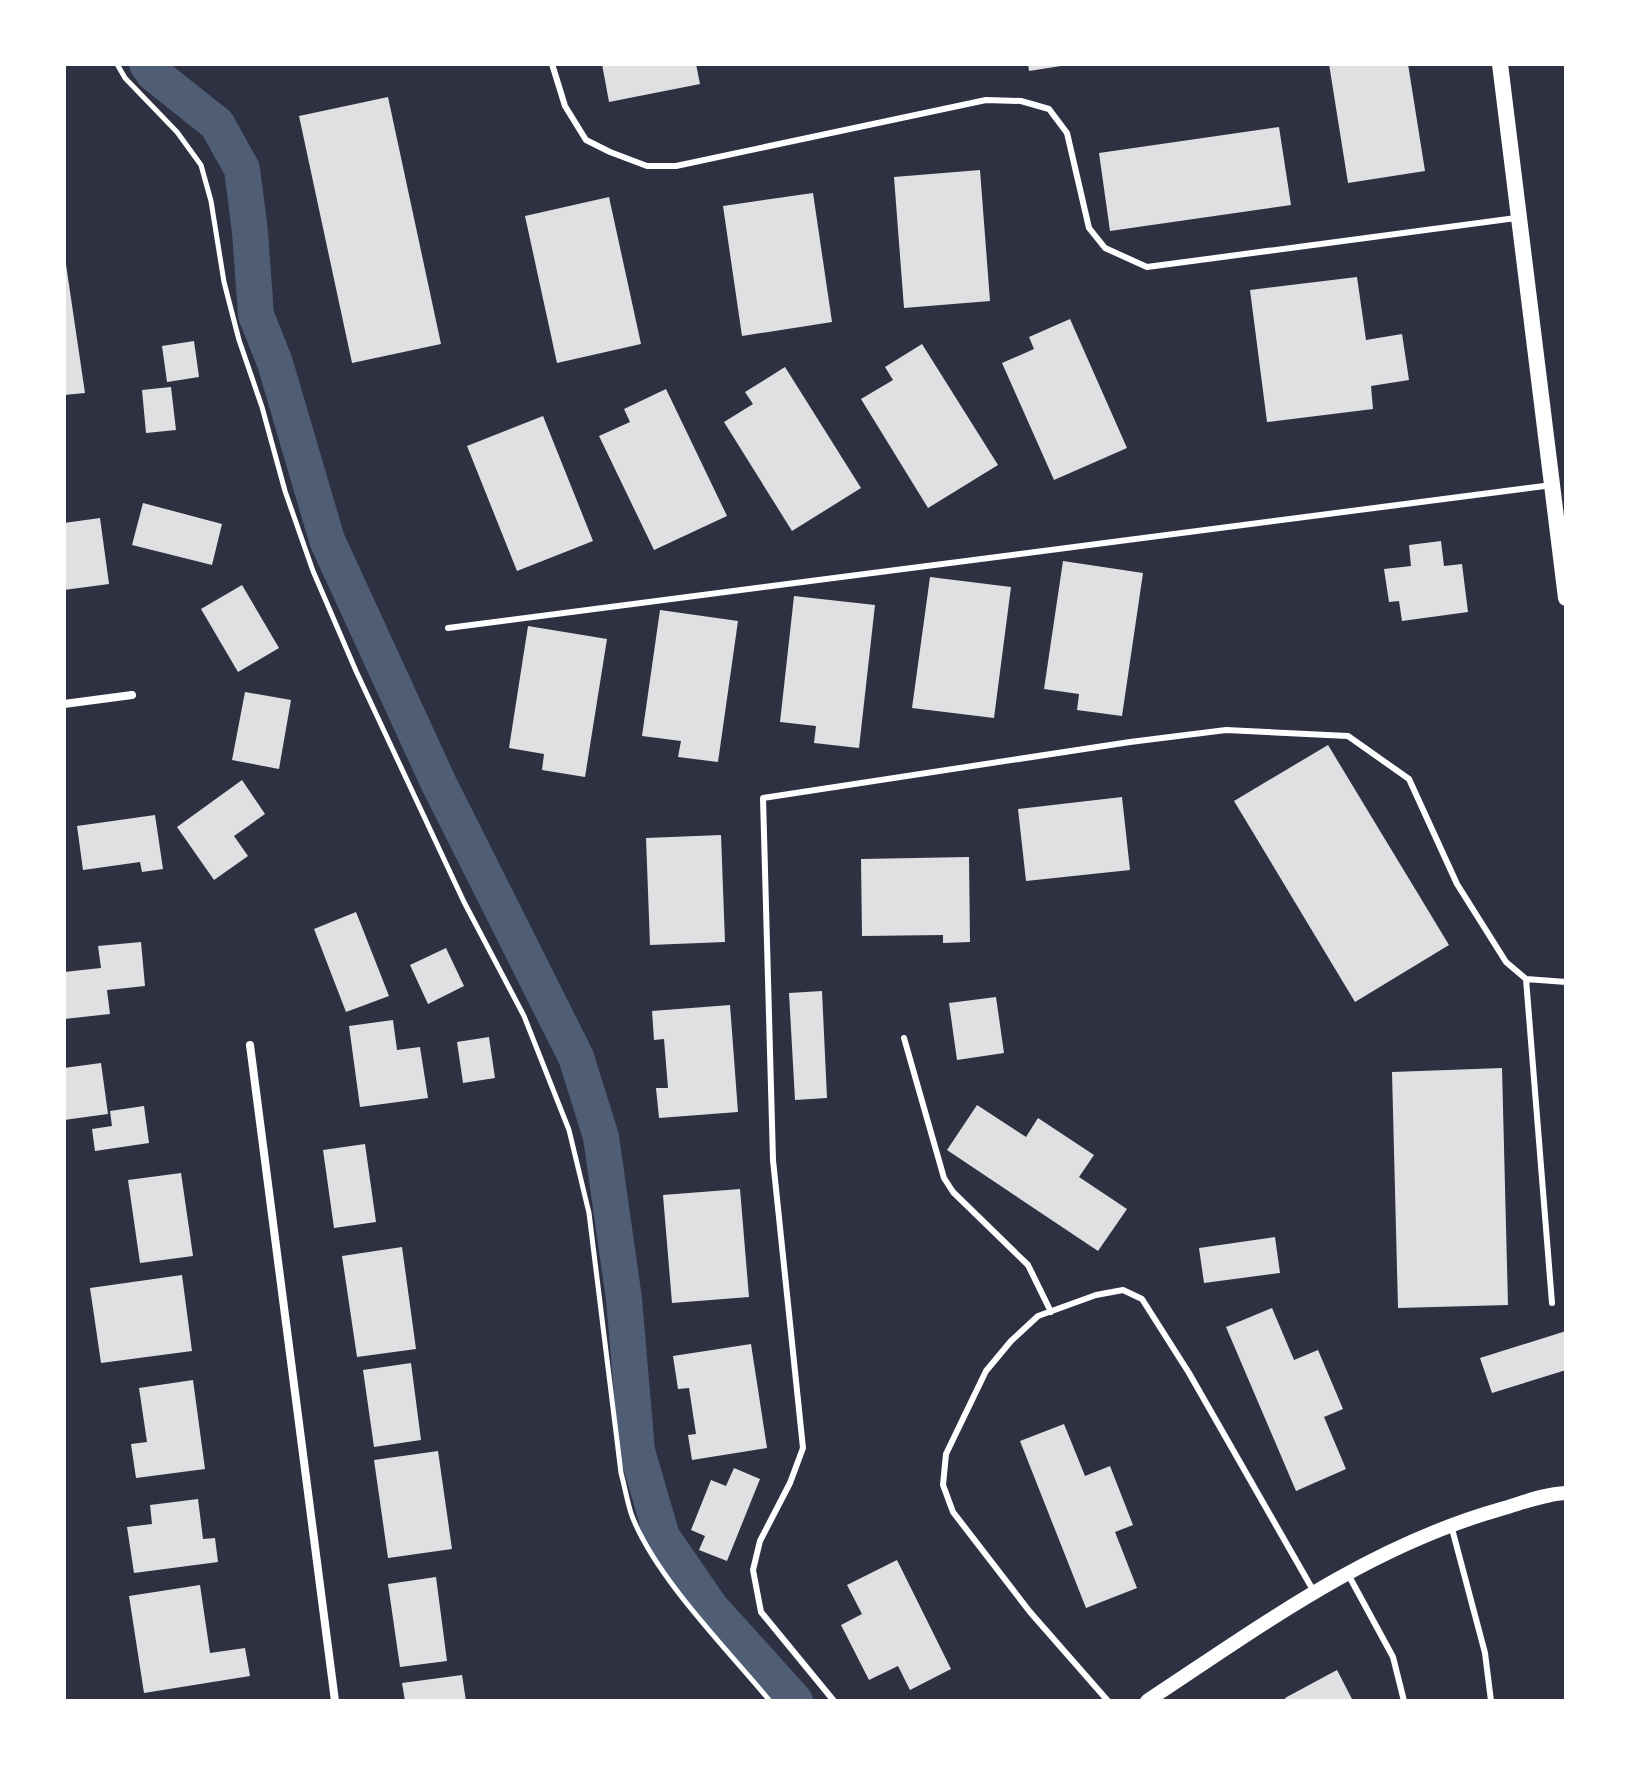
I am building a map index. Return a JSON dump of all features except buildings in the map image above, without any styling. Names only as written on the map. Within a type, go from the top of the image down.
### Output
[{"type":"main road","points":[[1500,64],[1552,485],[1563,544],[1566,598]]},
{"type":"street","points":[[64,704],[132,695]]},
{"type":"street","points":[[250,1045],[335,1701]]},
{"type":"street","points":[[1147,1701],[1314,1592],[1406,1542],[1552,1494],[1566,1493]]},
{"type":"lane","points":[[552,64],[565,106],[586,140],[647,166],[676,166],[986,100],[1021,101],[1049,109],[1067,133],[1089,228],[1105,248],[1147,267],[1519,217]]},
{"type":"lane","points":[[448,628],[1552,485]]},
{"type":"lane","points":[[834,1701],[761,1612],[753,1570],[760,1541],[790,1483],[803,1448],[773,1160],[763,798],[1226,730],[1348,736],[1409,779],[1457,884],[1506,962],[1526,979],[1566,982]]},
{"type":"lane","points":[[1526,979],[1552,1303]]},
{"type":"lane","points":[[904,1038],[944,1178],[953,1192],[1028,1265],[1051,1312]]},
{"type":"lane","points":[[1108,1701],[1030,1612],[953,1512],[943,1485],[946,1454],[986,1371],[1011,1341],[1038,1316],[1096,1295],[1123,1290],[1142,1299],[1189,1373],[1314,1592]]},
{"type":"lane","points":[[1451,1525],[1485,1653],[1491,1701]]},
{"type":"lane","points":[[1347,1572],[1393,1657],[1404,1701]]},
{"type":"path","points":[[117,64],[125,78],[177,132],[201,165],[239,340],[313,571],[464,902],[524,1016],[569,1130],[589,1213],[621,1473],[632,1515],[649,1549],[680,1592],[770,1701]]},
{"type":"waterway","points":[[147,64],[154,74],[217,124],[242,169],[256,315],[275,363],[327,540],[439,784],[576,1057],[601,1137],[624,1299],[637,1451],[662,1537],[711,1608],[795,1701]]}]
